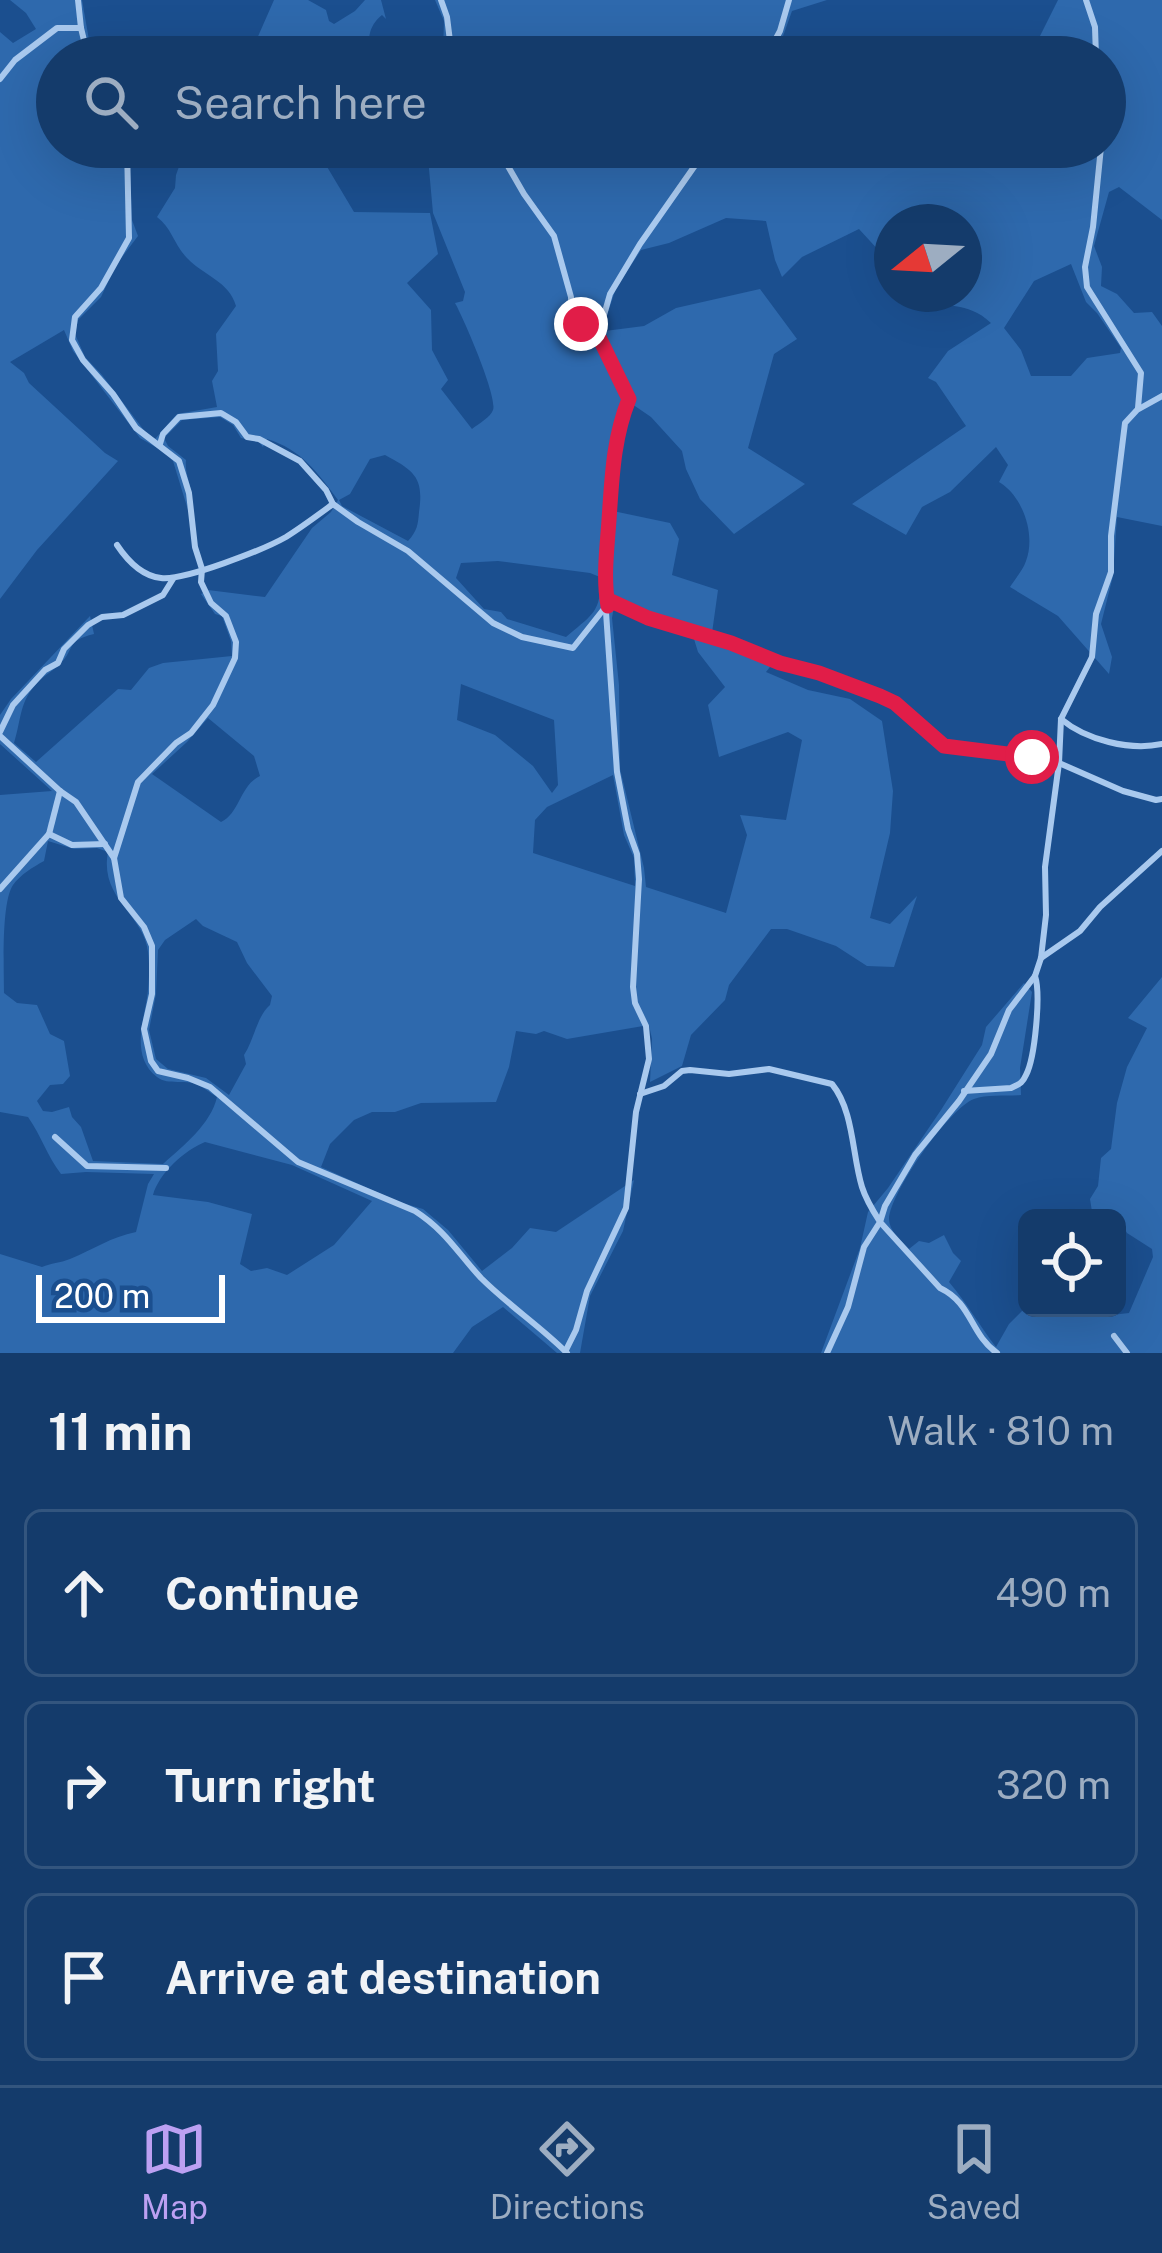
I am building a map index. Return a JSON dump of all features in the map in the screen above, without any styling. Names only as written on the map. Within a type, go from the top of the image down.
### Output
[{"type":"street","points":[[78,0],[83,36]]},
{"type":"street","points":[[441,0],[450,36]]},
{"type":"street","points":[[777,36],[789,0]]},
{"type":"street","points":[[1085,0],[1095,36]]},
{"type":"street","points":[[46,36],[57,28],[81,28]]},
{"type":"street","points":[[0,79],[15,59],[36,44]]},
{"type":"street","points":[[114,858],[138,782],[213,706],[235,658],[236,642],[226,616],[211,603],[201,582],[189,493],[178,461],[136,428],[72,340],[75,317],[101,288],[129,238],[127,168]]},
{"type":"street","points":[[174,577],[163,595],[123,615],[102,617],[88,625],[13,705],[0,734],[76,802],[114,858],[121,898],[152,946],[152,994],[144,1029],[158,1072],[210,1087],[298,1162],[415,1210],[495,1291],[567,1352],[587,1291],[626,1208],[649,1058],[646,1026],[635,1003],[639,879],[617,772],[604,583],[614,450],[629,399],[595,329],[581,324],[571,313],[572,297],[554,236],[509,168]]},
{"type":"street","points":[[595,329],[640,244],[693,168]]},
{"type":"street","points":[[1099,168],[1085,267],[1087,286],[1141,373],[1137,410]]},
{"type":"street","points":[[827,1353],[848,1307],[864,1247],[886,1206],[915,1155],[991,1054],[1009,1010],[1035,976],[1046,915],[1045,867],[1060,719],[1092,657],[1096,614],[1111,572],[1125,423],[1162,396]]},
{"type":"street","points":[[160,445],[163,434],[179,417],[221,413],[247,437],[300,461],[333,504],[407,551],[493,623],[522,637],[573,648],[611,601],[648,618],[880,696],[895,703],[944,746],[1059,764],[1123,791],[1162,799]]},
{"type":"street","points":[[117,545],[146,574],[174,577],[225,564],[283,539],[333,504]]},
{"type":"street","points":[[1060,719],[1073,730],[1095,737],[1138,746],[1162,744]]},
{"type":"street","points":[[0,889],[49,834],[60,791]]},
{"type":"street","points":[[49,834],[72,844],[106,844]]},
{"type":"street","points":[[1040,958],[1080,931],[1162,851]]},
{"type":"street","points":[[964,1091],[1011,1088],[1028,1074],[1038,1006],[1035,976]]},
{"type":"street","points":[[640,1094],[690,1070],[730,1074],[769,1069],[832,1084],[843,1104],[862,1188],[880,1222],[940,1288],[966,1308],[985,1345],[997,1353]]},
{"type":"street","points":[[55,1137],[87,1166],[166,1168]]},
{"type":"street","points":[[1114,1336],[1127,1353]]},
{"type":"shaded area","points":[[10,0],[82,0],[88,36],[36,36],[36,168],[130,168],[132,220],[138,236],[116,265],[101,297],[78,320],[75,334],[85,357],[146,433],[155,439],[177,414],[217,407],[212,381],[218,371],[216,334],[236,306],[222,285],[187,258],[157,217],[175,188],[178,168],[328,168],[354,212],[430,213],[438,254],[407,283],[431,310],[432,350],[448,380],[441,389],[472,429],[490,415],[493,402],[455,303],[463,301],[465,292],[433,213],[429,168],[1126,168],[1126,36],[1040,36],[1058,0],[1162,0],[1162,220],[1119,187],[1109,192],[1094,246],[1102,267],[1101,286],[1117,294],[1134,313],[1152,312],[1162,326],[1162,526],[1117,517],[1113,576],[1101,624],[1112,657],[1109,674],[1058,616],[1010,587],[1029,551],[1028,528],[1021,506],[999,482],[1008,465],[996,447],[950,492],[922,507],[906,535],[852,504],[966,426],[936,382],[928,378],[948,351],[991,323],[975,312],[982,312],[982,204],[874,204],[874,245],[859,229],[802,257],[782,277],[766,221],[726,218],[641,250],[616,288],[605,331],[644,326],[676,308],[760,289],[797,339],[774,354],[748,448],[805,484],[734,534],[700,499],[682,451],[632,404],[620,444],[613,511],[670,523],[679,539],[672,575],[718,590],[712,633],[697,639],[773,663],[766,672],[808,690],[850,699],[882,721],[893,791],[890,833],[870,918],[890,924],[917,896],[894,967],[867,966],[836,946],[787,929],[771,929],[729,985],[725,1000],[691,1035],[682,1066],[650,1082],[649,1025],[567,1039],[544,1031],[516,1031],[496,1102],[421,1103],[395,1112],[372,1112],[354,1120],[330,1144],[321,1167],[423,1209],[448,1230],[482,1271],[530,1228],[556,1232],[634,1180],[623,1231],[590,1296],[580,1353],[557,1353],[503,1307],[472,1327],[453,1353],[0,1353],[0,1254],[42,1267],[136,1232],[154,1174],[61,1174],[28,1117],[0,1112],[0,795],[52,791],[0,744],[0,715],[90,616],[94,634],[75,642],[24,703],[14,743],[36,762],[118,689],[131,690],[149,668],[232,656],[222,616],[215,614],[201,594],[208,590],[265,597],[312,528],[338,500],[299,456],[267,439],[263,447],[241,438],[220,417],[182,420],[164,438],[186,460],[188,510],[173,461],[140,438],[73,351],[64,330],[10,362],[118,461],[37,550],[0,599],[0,32],[13,43],[36,29]],"holes":[[[1071,264],[1086,302],[1121,348],[1120,353],[1087,358],[1071,376],[1031,376],[1021,350],[1004,328],[1034,281]],[[385,455],[404,466],[418,483],[418,521],[408,541],[342,506],[339,500],[350,494],[370,459]],[[498,561],[600,577],[593,612],[566,637],[484,609],[456,578],[461,563]],[[614,606],[694,639],[698,652],[725,687],[708,705],[719,757],[788,732],[802,740],[786,820],[740,815],[747,835],[726,913],[646,887],[620,769]],[[461,684],[554,720],[558,785],[552,793],[533,766],[495,735],[457,720]],[[208,718],[254,756],[260,776],[221,822],[152,774]],[[613,775],[624,835],[634,858],[635,886],[533,853],[535,820],[547,807]],[[48,841],[108,852],[110,882],[139,927],[148,952],[141,1039],[144,1060],[161,1079],[193,1083],[217,1097],[203,1125],[163,1164],[93,1161],[69,1107],[43,1111],[37,1101],[50,1085],[63,1084],[70,1076],[64,1041],[50,1034],[37,1005],[17,1003],[4,993],[5,921],[13,885],[44,861]],[[196,919],[237,942],[272,996],[229,1095],[206,1078],[168,1069],[156,1059],[149,1030],[158,950]],[[205,1142],[292,1165],[372,1201],[334,1245],[287,1275],[267,1268],[251,1271],[240,1264],[252,1214],[153,1195],[181,1156]]]},
{"type":"shaded area","points":[[274,0],[308,0],[326,10],[334,24],[365,0],[381,0],[386,19],[382,15],[377,20],[370,36],[258,36]]},
{"type":"shaded area","points":[[435,0],[827,0],[792,11],[783,36],[443,36],[444,21]]},
{"type":"shaded area","points":[[1162,977],[1162,1353],[821,1353],[860,1248],[868,1212],[941,1110],[982,1045],[986,1027],[1024,983],[1032,992],[1020,1068],[1021,1095],[974,1099],[950,1118],[899,1191],[890,1223],[909,1249],[919,1241],[929,1243],[944,1235],[961,1261],[949,1282],[996,1347],[1018,1315],[1126,1317],[1153,1257],[1152,1249],[1127,1233],[1126,1209],[1092,1209],[1090,1199],[1098,1186],[1101,1158],[1111,1149],[1127,1067],[1147,1028],[1128,1018]]},
{"type":"route","points":[[581,324],[595,329],[629,399],[614,450],[604,583],[608,606],[611,601],[648,618],[880,696],[895,703],[944,746],[1032,757]]}]
